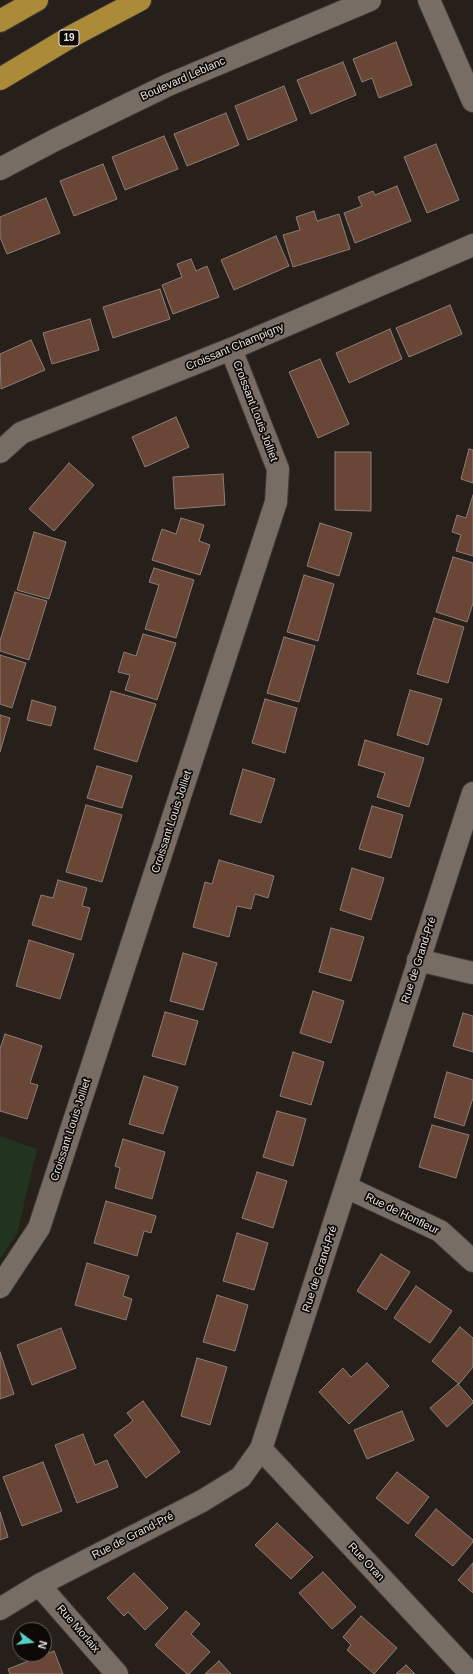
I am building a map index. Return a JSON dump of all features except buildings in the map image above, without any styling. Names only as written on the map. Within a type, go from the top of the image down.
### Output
[{"type":"highway","points":[[0,21],[37,0]]},
{"type":"highway","name":"19","points":[[0,79],[72,36],[140,0]]},
{"type":"street","name":"Boulevard Leblanc","points":[[0,168],[168,85],[370,0]]},
{"type":"street","points":[[429,0],[473,101]]},
{"type":"street","name":"Croissant Champigny","points":[[0,452],[21,433],[231,349],[473,245]]},
{"type":"street","name":"Croissant Louis Jolliet","points":[[0,1287],[39,1228],[276,502],[278,469],[231,349]]},
{"type":"street","name":"Rue de Grand-Pré","points":[[0,1609],[39,1585],[202,1501],[241,1477],[262,1449],[418,960],[473,793]]},
{"type":"street","points":[[418,960],[473,973]]},
{"type":"street","name":"Rue de Honfleur","points":[[346,1187],[440,1231],[473,1261]]},
{"type":"street","name":"Rue Oran","points":[[262,1449],[471,1674]]},
{"type":"street","name":"Rue Morlaix","points":[[39,1585],[117,1674]]},
{"type":"green space","points":[[0,1136],[37,1149],[17,1234],[0,1259]]}]
